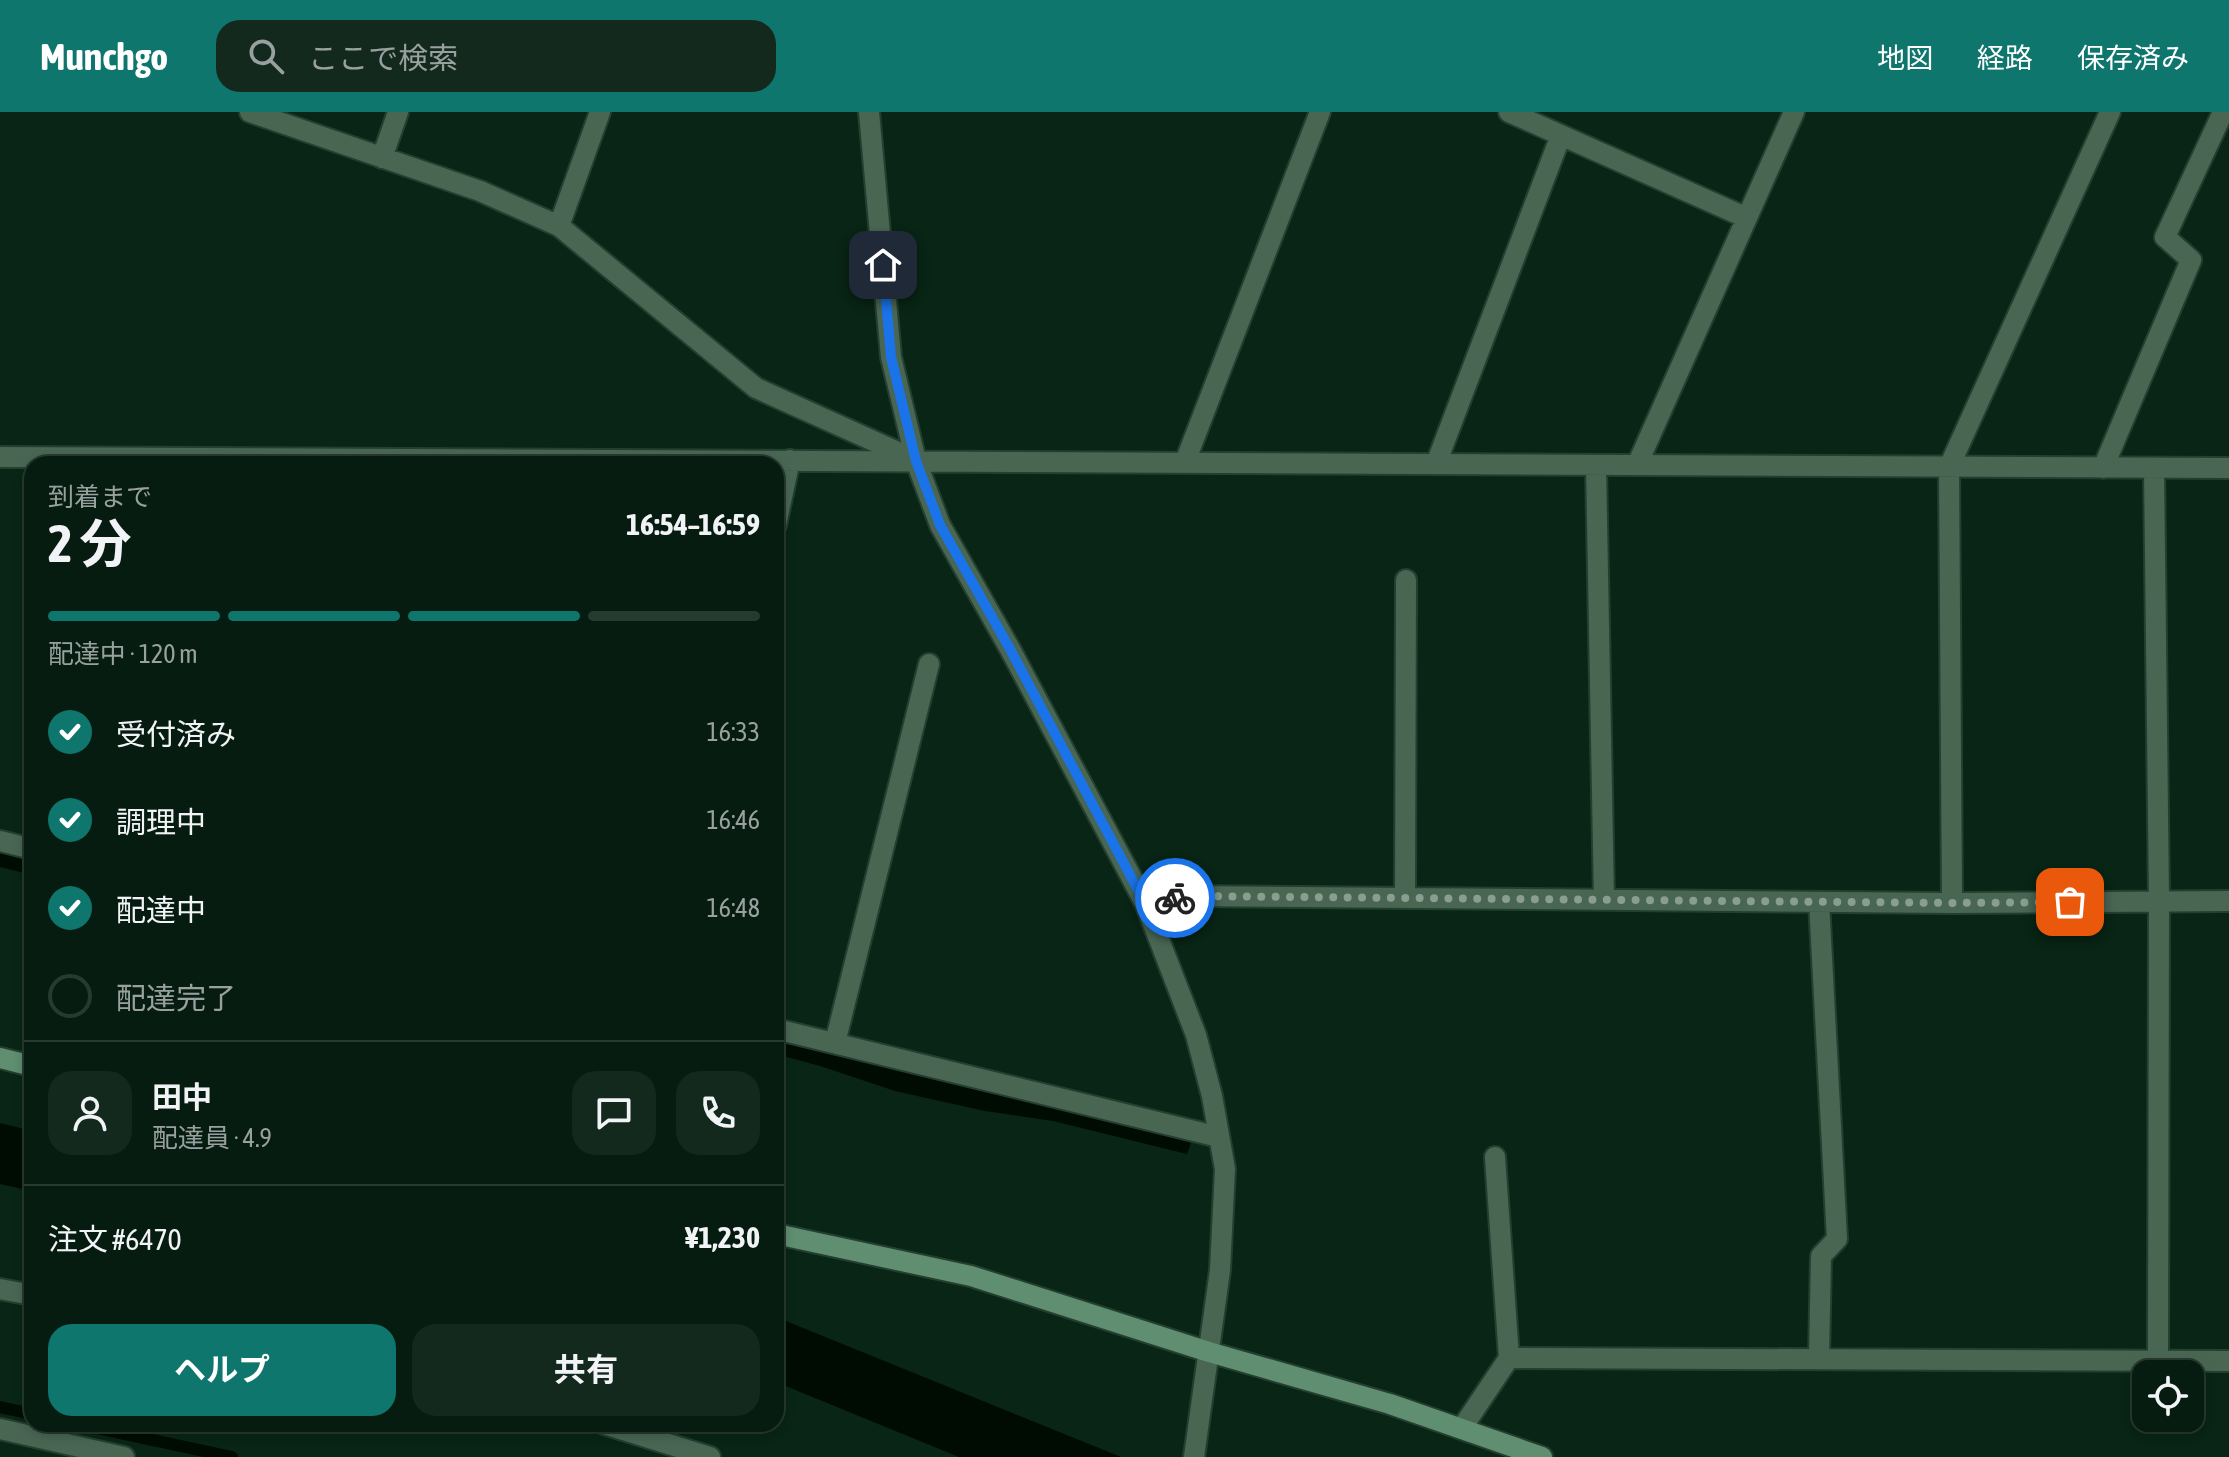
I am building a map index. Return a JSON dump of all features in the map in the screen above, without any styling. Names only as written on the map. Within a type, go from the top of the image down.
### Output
[{"type":"street","points":[[250,112],[480,191],[559,226],[756,388],[916,461]]},
{"type":"street","points":[[382,158],[398,112]]},
{"type":"street","points":[[559,226],[600,112]]},
{"type":"street","points":[[869,112],[891,357],[916,461],[940,525],[1010,649],[1145,903],[1196,1035],[1212,1096],[1225,1169],[1220,1270],[1194,1457]]},
{"type":"street","points":[[1185,462],[1320,112]]},
{"type":"street","points":[[1509,112],[1542,119],[1561,135],[1747,218]]},
{"type":"street","points":[[1637,465],[1794,112]]},
{"type":"street","points":[[1952,903],[1949,467],[2110,112]]},
{"type":"street","points":[[2103,468],[2191,260],[2165,237],[2224,118]]},
{"type":"street","points":[[1436,464],[1561,135]]},
{"type":"street","points":[[0,457],[24,457]]},
{"type":"street","points":[[784,460],[2229,468]]},
{"type":"street","points":[[784,488],[790,460]]},
{"type":"street","points":[[1596,465],[1604,900]]},
{"type":"street","points":[[1509,1358],[2158,1360],[2159,901],[2154,468]]},
{"type":"street","points":[[1405,898],[1406,580]]},
{"type":"street","points":[[835,1043],[929,664]]},
{"type":"street","points":[[0,841],[24,847]]},
{"type":"street","points":[[1145,903],[1188,896],[1952,903],[2229,901]]},
{"type":"street","points":[[1819,902],[1837,1239],[1821,1256],[1819,1359]]},
{"type":"street","points":[[784,1031],[1219,1137]]},
{"type":"street","points":[[0,1058],[24,1064]]},
{"type":"street","points":[[1462,1428],[1509,1358],[1495,1157]]},
{"type":"street","points":[[784,1236],[971,1276],[1209,1352],[1390,1404],[1542,1457]]},
{"type":"street","points":[[0,1289],[24,1294]]},
{"type":"street","points":[[2204,1361],[2229,1361]]},
{"type":"street","points":[[0,1429],[30,1447],[124,1457]]},
{"type":"street","points":[[630,1432],[710,1457]]},
{"type":"shaded area","points":[[0,850],[24,855],[24,873],[0,867]]},
{"type":"shaded area","points":[[784,1039],[1192,1140],[1187,1154],[1053,1121],[985,1111],[895,1091],[784,1056]]},
{"type":"shaded area","points":[[0,1123],[24,1129],[24,1189],[0,1184]]},
{"type":"shaded area","points":[[784,1320],[1121,1457],[959,1457],[784,1385]]},
{"type":"waterway","points":[[0,1407],[24,1412]]},
{"type":"waterway","points":[[115,1432],[232,1457]]},
{"type":"way so far","points":[[1175,898],[2070,902]]},
{"type":"route","points":[[883,265],[891,357],[916,461],[940,525],[1010,649],[1145,903],[1175,898]]}]
